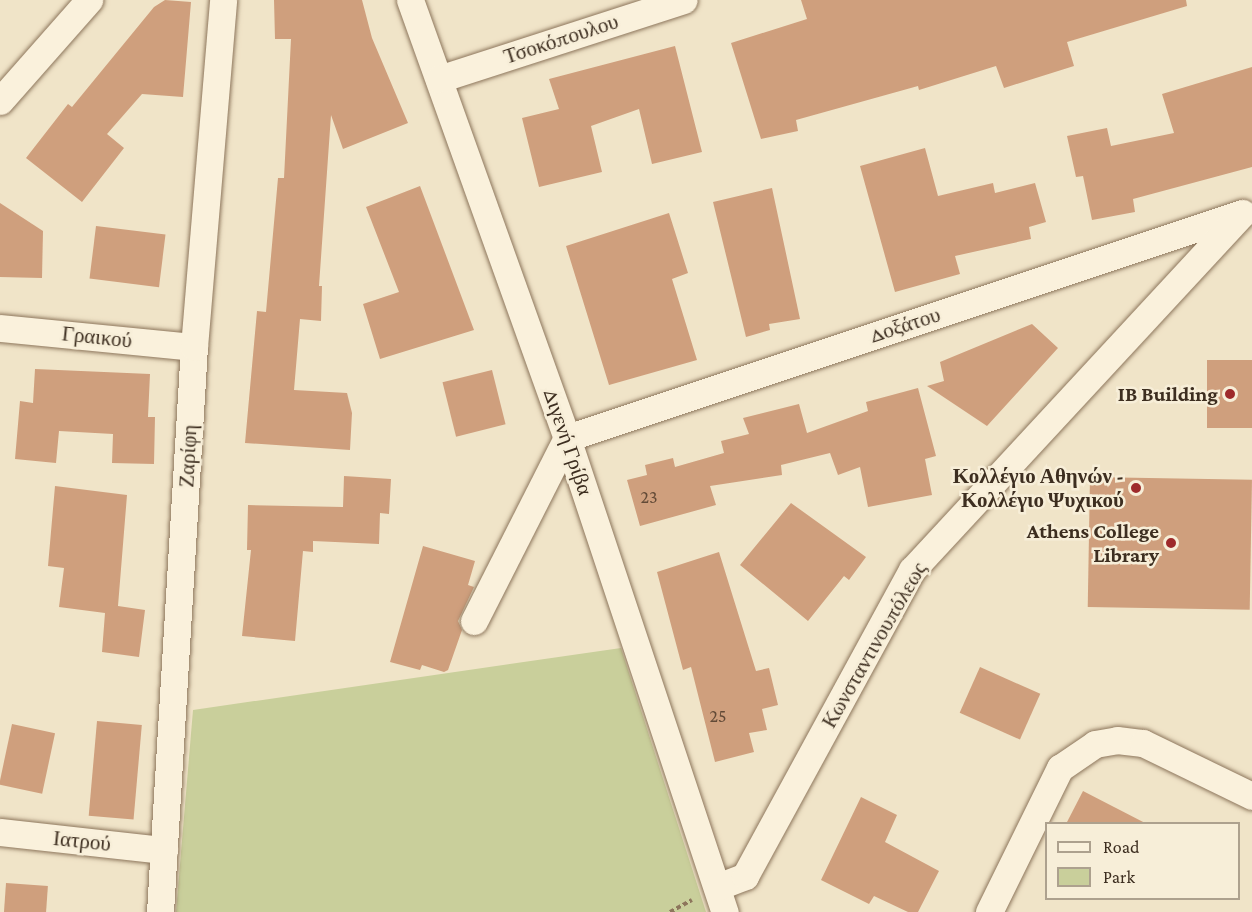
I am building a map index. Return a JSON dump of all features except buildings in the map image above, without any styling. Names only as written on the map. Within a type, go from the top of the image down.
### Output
[{"type":"street","points":[[0,101],[89,0]]},
{"type":"street","name":"Ζαρίφη","points":[[160,912],[194,347],[223,0]]},
{"type":"street","name":"Διγενή Γρίβα","points":[[410,0],[567,438],[725,912]]},
{"type":"street","name":"Τσοκόπουλου","points":[[439,79],[684,0]]},
{"type":"street","name":"Δοξάτου","points":[[567,438],[1247,208]]},
{"type":"street","name":"Κωνσταντινουπόλεως","points":[[717,887],[745,876],[912,570],[1247,208]]},
{"type":"street","name":"Γραικού","points":[[0,328],[194,347]]},
{"type":"street","points":[[474,621],[567,438]]},
{"type":"street","points":[[989,912],[1060,768],[1095,744],[1117,740],[1143,743],[1252,796]]},
{"type":"street","name":"Ιατρού","points":[[0,832],[164,850]]},
{"type":"green space","points":[[621,648],[706,912],[176,912],[193,710]]},
{"type":"place","name":"IB Building","points":[[1230,394]]},
{"type":"place","name":"Κολλέγιο Αθηνών - Κολλέγιο Ψυχικού","points":[[1136,488]]},
{"type":"place","name":"Athens College Library","points":[[1171,543]]}]
